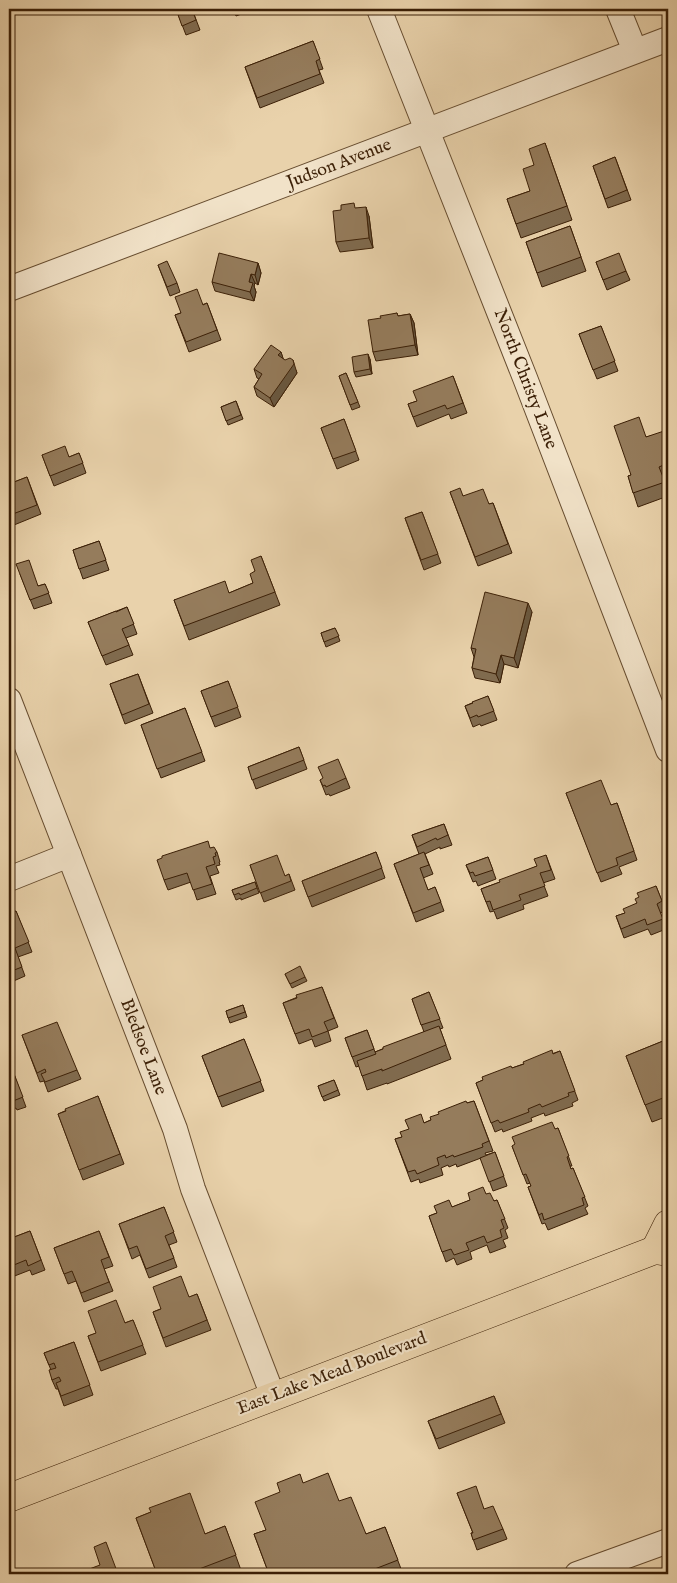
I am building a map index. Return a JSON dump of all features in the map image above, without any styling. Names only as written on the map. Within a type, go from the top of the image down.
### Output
[{"type":"main road","name":"East Lake Mead Boulevard","points":[[9,1498],[273,1396],[661,1251],[668,1224]]},
{"type":"street","name":"North Christy Lane","points":[[379,9],[668,750]]},
{"type":"street","points":[[618,9],[635,52]]},
{"type":"street","name":"Judson Avenue","points":[[9,289],[668,39]]},
{"type":"street","name":"Bledsoe Lane","points":[[9,700],[174,1129],[193,1189],[273,1396]]},
{"type":"street","points":[[9,879],[69,855]]},
{"type":"street","points":[[577,1574],[668,1541]]},
{"type":"building","points":[[176,9],[192,9],[196,20],[182,26]]},
{"type":"building","points":[[313,41],[320,59],[316,61],[320,74],[257,98],[245,67]]},
{"type":"building","points":[[668,88],[668,103],[663,90]]},
{"type":"building","points":[[545,143],[567,206],[516,224],[507,199],[530,191],[523,169],[534,165],[529,149]]},
{"type":"building","points":[[615,157],[627,190],[605,199],[593,166]]},
{"type":"building","points":[[354,203],[355,208],[366,207],[369,238],[336,242],[333,211],[341,210],[341,205]]},
{"type":"building","points":[[570,226],[581,257],[537,273],[526,242]]},
{"type":"building","points":[[219,253],[258,263],[255,275],[251,274],[249,282],[253,283],[250,292],[212,282]]},
{"type":"building","points":[[619,253],[626,271],[603,280],[596,262]]},
{"type":"building","points":[[167,261],[177,283],[167,287],[158,265]]},
{"type":"building","points":[[197,289],[203,305],[207,303],[217,330],[186,342],[175,315],[181,313],[175,297]]},
{"type":"building","points":[[397,313],[398,316],[410,314],[415,345],[373,352],[368,320]]},
{"type":"building","points":[[601,326],[615,361],[593,370],[579,334]]},
{"type":"building","points":[[271,345],[281,352],[278,355],[285,360],[290,358],[294,364],[270,398],[254,387],[262,374],[254,369]]},
{"type":"building","points":[[368,354],[370,369],[354,372],[352,357]]},
{"type":"building","points":[[346,373],[358,402],[350,405],[339,376]]},
{"type":"building","points":[[453,376],[463,403],[447,409],[445,405],[413,417],[408,404],[417,401],[413,391]]},
{"type":"building","points":[[236,401],[241,415],[226,421],[221,407]]},
{"type":"building","points":[[639,417],[646,437],[667,430],[668,463],[659,467],[665,482],[633,493],[628,476],[631,475],[614,426]]},
{"type":"building","points":[[344,419],[356,451],[333,459],[321,428]]},
{"type":"building","points":[[65,446],[69,457],[79,453],[83,463],[50,476],[42,455]]},
{"type":"building","points":[[27,477],[37,505],[10,515],[9,484]]},
{"type":"building","points":[[460,488],[463,496],[483,489],[489,504],[493,503],[508,544],[475,557],[450,492]]},
{"type":"building","points":[[422,512],[438,554],[421,560],[405,518]]},
{"type":"building","points":[[99,541],[106,560],[79,569],[73,550]]},
{"type":"building","points":[[261,556],[275,592],[184,626],[174,600],[225,581],[229,593],[253,583],[250,574],[255,571],[251,560]]},
{"type":"building","points":[[29,560],[38,586],[45,584],[49,593],[30,600],[16,564]]},
{"type":"building","points":[[485,592],[528,603],[514,658],[501,655],[496,674],[472,668],[476,649],[471,648]]},
{"type":"building","points":[[127,607],[134,624],[122,629],[129,645],[102,656],[88,622]]},
{"type":"building","points":[[335,628],[339,636],[324,642],[321,633]]},
{"type":"building","points":[[138,674],[149,704],[122,715],[110,684]]},
{"type":"building","points":[[228,681],[238,707],[211,717],[201,691]]},
{"type":"building","points":[[488,696],[494,711],[470,718],[465,706]]},
{"type":"building","points":[[185,708],[202,752],[157,769],[141,725]]},
{"type":"building","points":[[299,747],[304,760],[252,780],[248,767]]},
{"type":"building","points":[[338,759],[346,778],[326,787],[325,785],[323,786],[320,780],[323,778],[318,767]]},
{"type":"building","points":[[601,780],[611,805],[617,803],[634,851],[616,858],[618,865],[597,873],[566,793]]},
{"type":"building","points":[[444,824],[448,835],[437,840],[436,838],[417,847],[412,835]]},
{"type":"building","points":[[208,841],[210,848],[214,847],[217,852],[215,853],[216,856],[213,857],[215,864],[206,867],[212,884],[193,890],[187,873],[164,880],[157,860],[162,858],[162,856]]},
{"type":"building","points":[[376,852],[382,868],[308,897],[302,881]]},
{"type":"building","points":[[424,852],[429,865],[420,868],[428,890],[435,887],[441,902],[413,913],[394,864]]},
{"type":"building","points":[[277,855],[285,876],[289,874],[291,881],[260,893],[250,865]]},
{"type":"building","points":[[546,855],[551,870],[540,873],[545,886],[519,895],[521,900],[493,910],[490,901],[486,902],[481,889],[537,866],[534,859]]},
{"type":"building","points":[[488,857],[493,870],[475,876],[473,872],[470,873],[466,865]]},
{"type":"building","points":[[255,882],[257,888],[240,895],[239,893],[234,895],[232,890]]},
{"type":"building","points":[[656,886],[662,901],[657,904],[663,919],[647,925],[645,919],[621,929],[616,916],[625,913],[623,909],[637,903],[635,899],[639,897],[637,893]]},
{"type":"building","points":[[16,911],[29,942],[15,948],[22,967],[9,972],[9,914]]},
{"type":"building","points":[[300,966],[305,977],[290,984],[285,974]]},
{"type":"building","points":[[322,987],[334,1018],[324,1022],[328,1031],[312,1037],[309,1029],[295,1034],[283,1003],[297,998],[296,995]]},
{"type":"building","points":[[429,992],[440,1019],[421,1025],[412,999]]},
{"type":"building","points":[[243,1005],[245,1012],[228,1018],[226,1011]]},
{"type":"building","points":[[57,1022],[77,1070],[45,1082],[41,1074],[46,1072],[45,1069],[37,1073],[22,1035]]},
{"type":"building","points":[[439,1026],[446,1045],[382,1071],[382,1069],[362,1076],[357,1061],[376,1054],[375,1052],[383,1049],[383,1047]]},
{"type":"building","points":[[367,1030],[374,1049],[352,1057],[345,1038]]},
{"type":"building","points":[[244,1039],[261,1081],[218,1097],[202,1056]]},
{"type":"building","points":[[668,1039],[668,1096],[645,1105],[626,1056]]},
{"type":"building","points":[[552,1050],[553,1054],[560,1051],[575,1091],[568,1093],[569,1096],[542,1107],[540,1104],[528,1109],[529,1112],[500,1123],[498,1120],[491,1123],[476,1083],[483,1080],[482,1077],[511,1066],[512,1068],[524,1064],[523,1062]]},
{"type":"building","points":[[11,1066],[23,1097],[13,1101],[12,1099],[9,1100],[9,1067]]},
{"type":"building","points":[[334,1080],[338,1090],[322,1097],[318,1086]]},
{"type":"building","points":[[98,1096],[120,1154],[79,1170],[58,1114],[66,1111],[65,1109]]},
{"type":"building","points":[[466,1101],[467,1103],[474,1101],[489,1141],[482,1144],[483,1147],[454,1157],[453,1155],[446,1158],[445,1155],[437,1158],[439,1165],[417,1174],[415,1170],[408,1172],[395,1139],[402,1137],[400,1132],[409,1129],[405,1120],[421,1114],[424,1123],[431,1120],[430,1117],[439,1114],[438,1112]]},
{"type":"building","points":[[552,1122],[555,1129],[558,1128],[569,1156],[567,1157],[571,1169],[573,1168],[585,1197],[582,1198],[584,1205],[544,1220],[542,1213],[539,1215],[528,1187],[531,1186],[526,1174],[523,1175],[512,1146],[515,1144],[512,1137]]},
{"type":"building","points":[[495,1152],[504,1176],[489,1182],[480,1158]]},
{"type":"building","points":[[483,1187],[486,1194],[490,1193],[494,1201],[497,1200],[505,1219],[501,1220],[504,1228],[500,1230],[502,1237],[487,1243],[484,1236],[466,1243],[469,1250],[454,1255],[451,1249],[442,1252],[429,1216],[437,1213],[434,1206],[449,1200],[452,1207],[470,1200],[468,1193]]},
{"type":"building","points":[[164,1207],[174,1232],[165,1236],[174,1258],[146,1269],[137,1246],[129,1249],[119,1224]]},
{"type":"building","points":[[30,1231],[41,1260],[28,1266],[26,1260],[9,1267],[9,1239]]},
{"type":"building","points":[[99,1231],[109,1257],[101,1260],[109,1282],[81,1293],[72,1271],[64,1274],[54,1248]]},
{"type":"building","points":[[181,1276],[189,1297],[197,1294],[207,1320],[163,1338],[153,1312],[161,1309],[153,1287]]},
{"type":"building","points":[[116,1300],[125,1323],[133,1320],[143,1345],[98,1362],[88,1336],[96,1333],[88,1311]]},
{"type":"building","points":[[74,1342],[90,1385],[61,1396],[56,1383],[61,1381],[59,1377],[52,1380],[49,1370],[56,1368],[54,1363],[49,1365],[44,1353]]},
{"type":"building","points":[[494,1396],[501,1414],[436,1439],[428,1421]]},
{"type":"building","points":[[328,1473],[339,1501],[351,1497],[366,1534],[385,1527],[398,1560],[367,1572],[368,1574],[269,1574],[254,1534],[266,1530],[255,1502],[280,1492],[277,1483],[300,1474],[303,1483]]},
{"type":"building","points":[[476,1486],[484,1509],[493,1506],[503,1529],[473,1540],[471,1533],[473,1533],[457,1493]]},
{"type":"building","points":[[190,1493],[205,1534],[225,1526],[236,1555],[186,1574],[157,1574],[136,1518],[151,1512],[149,1508]]},
{"type":"building","points":[[106,1542],[118,1574],[76,1574],[100,1565],[94,1547]]}]
